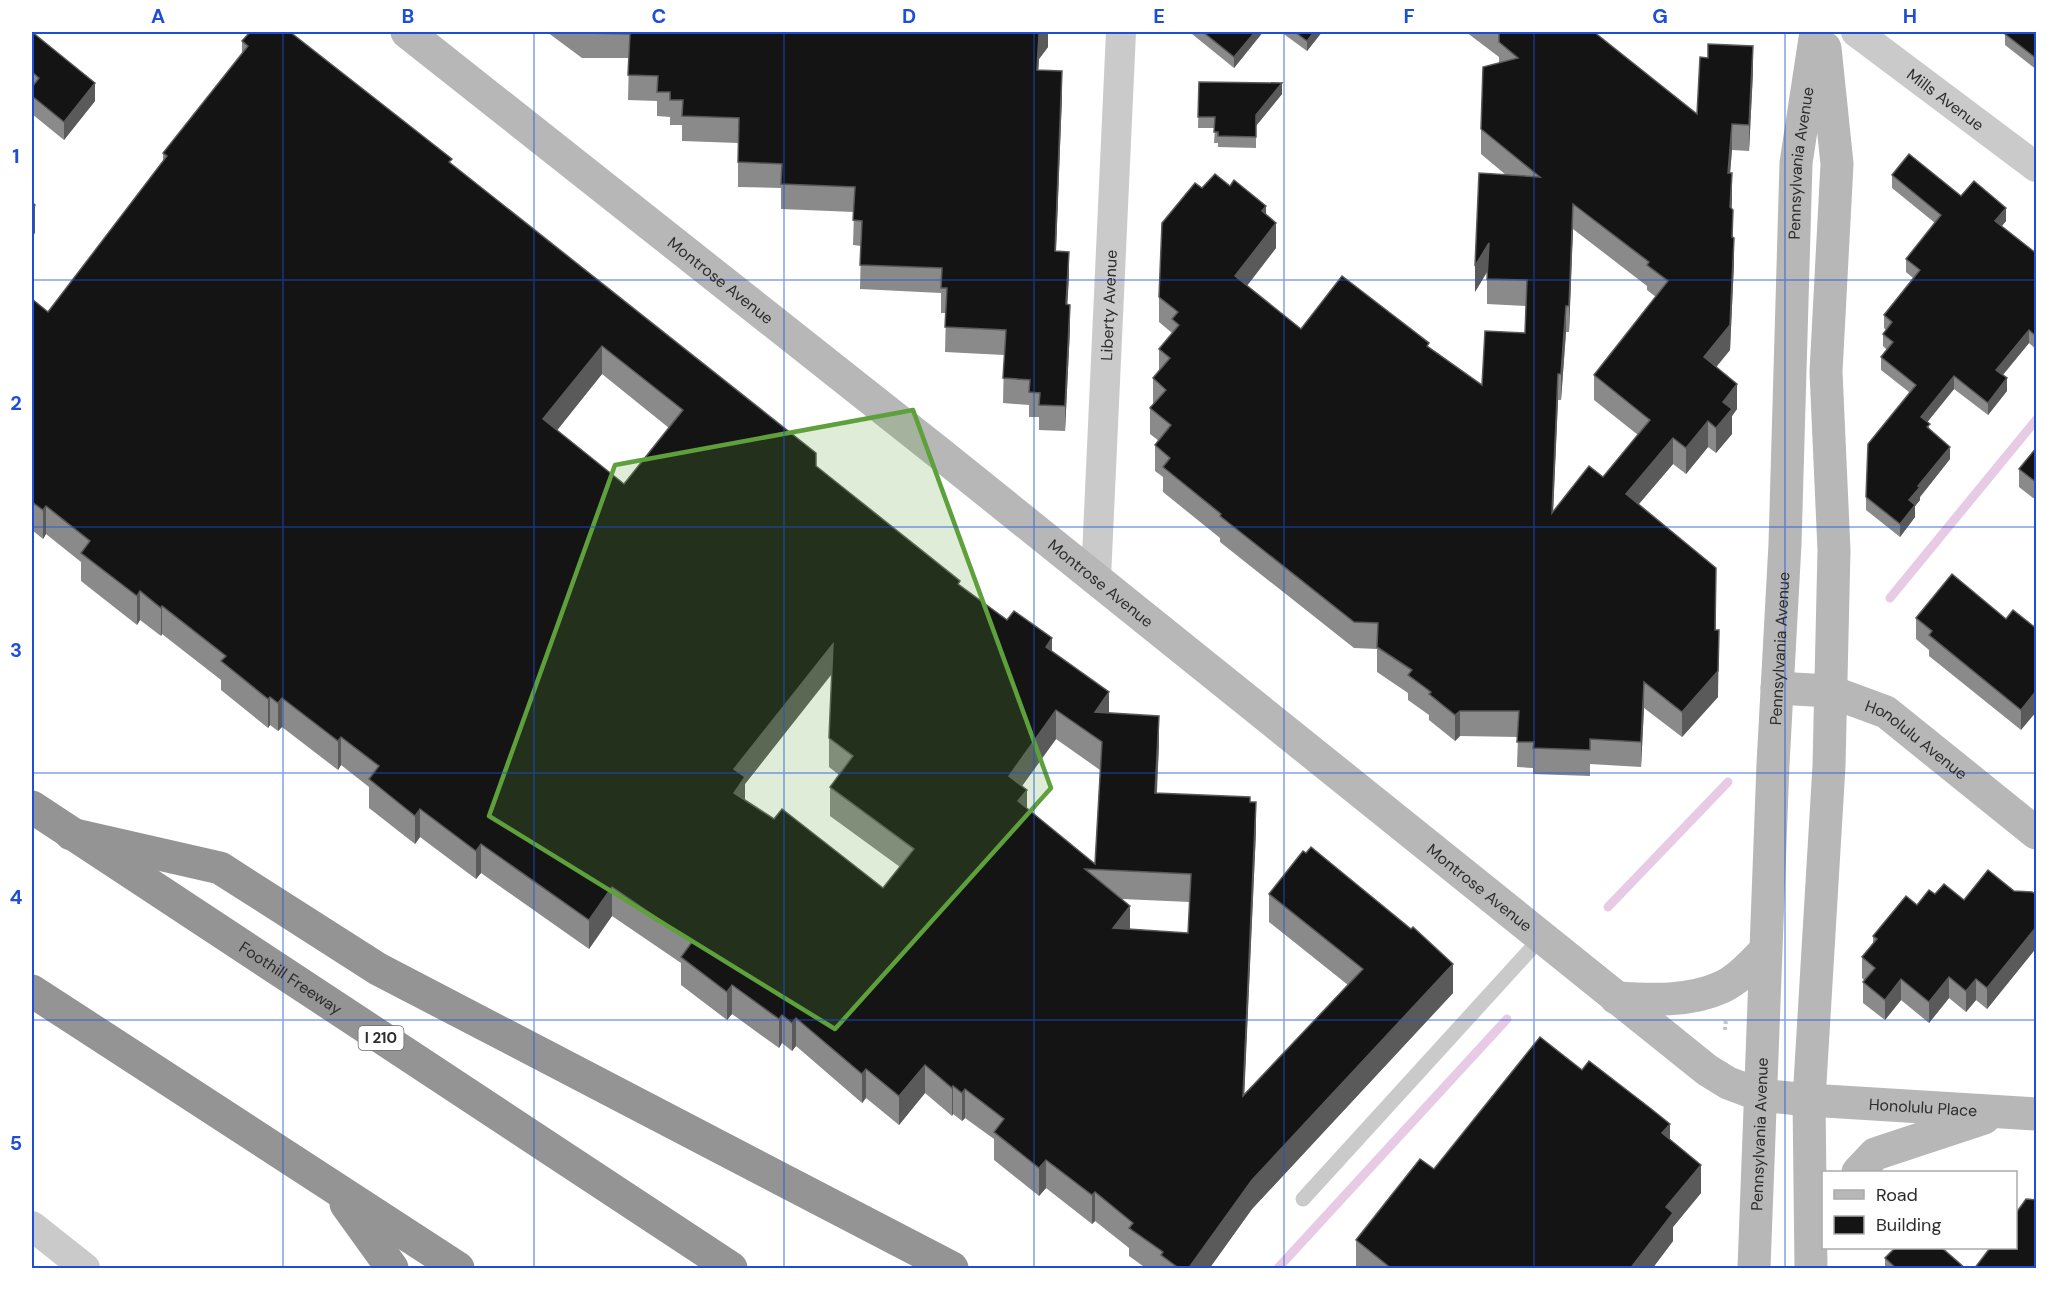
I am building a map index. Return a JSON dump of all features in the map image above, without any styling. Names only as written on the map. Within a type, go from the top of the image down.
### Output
[{"type":"highway","name":"Foothill Freeway","points":[[32,807],[731,1269]]},
{"type":"highway","points":[[71,834],[220,868],[378,969],[952,1269]]},
{"type":"highway","points":[[32,991],[459,1269]]},
{"type":"highway","points":[[334,1188],[392,1269]]},
{"type":"main road","name":"Montrose Avenue","points":[[408,32],[1096,578],[1707,1070],[1728,1083],[1760,1095],[1809,1100]]},
{"type":"main road","name":"Pennsylvania Avenue","points":[[1754,1269],[1765,951],[1785,544],[1796,163],[1816,32]]},
{"type":"main road","name":"Pennsylvania Avenue","points":[[1811,1269],[1809,1100],[1829,766],[1834,550],[1826,372],[1837,164],[1823,32]]},
{"type":"main road","name":"Honolulu Avenue","points":[[1777,688],[1829,691],[1886,712],[2037,833]]},
{"type":"main road","points":[[1616,998],[1652,1000],[1685,997],[1721,987],[1740,975],[1765,951]]},
{"type":"main road","name":"Honolulu Place","points":[[1809,1100],[2021,1112]]},
{"type":"main road","points":[[1860,1171],[1875,1154],[2021,1112]]},
{"type":"main road","points":[[1824,1269],[1833,1249]]},
{"type":"street","name":"Liberty Avenue","points":[[1096,578],[1121,32]]},
{"type":"street","name":"Mills Avenue","points":[[1856,32],[2037,167]]},
{"type":"street","points":[[32,1226],[85,1269]]},
{"type":"lane","points":[[1303,1199],[1541,938]]},
{"type":"highlighted area","points":[[913,410],[1051,788],[835,1029],[489,816],[615,465]]},
{"type":"building","points":[[32,32],[95,83],[64,122],[32,96],[32,87],[39,78],[32,72]]},
{"type":"building","points":[[250,32],[290,32],[452,159],[449,162],[816,453],[816,466],[960,581],[958,584],[1007,620],[1014,611],[1052,638],[1046,647],[1109,692],[1095,712],[1159,716],[1155,793],[1250,797],[1250,802],[1256,802],[1243,1096],[1363,969],[1269,894],[1303,851],[1306,853],[1311,847],[1411,929],[1413,927],[1453,964],[1252,1180],[1188,1269],[1184,1267],[1180,1269],[1161,1255],[1163,1252],[1129,1228],[1133,1223],[1095,1192],[1092,1195],[1046,1160],[1039,1168],[994,1132],[1004,1119],[965,1089],[962,1093],[953,1086],[952,1088],[925,1065],[899,1096],[866,1069],[862,1074],[796,1018],[792,1023],[782,1015],[779,1019],[732,985],[727,992],[681,957],[692,942],[612,887],[589,920],[481,844],[476,851],[420,809],[415,816],[369,779],[379,766],[341,737],[338,741],[282,698],[278,703],[270,697],[268,699],[221,661],[226,656],[162,606],[161,608],[140,591],[137,596],[81,553],[90,541],[46,506],[43,510],[32,502],[32,299],[48,312],[167,156],[163,153],[248,46],[242,41]],"holes":[[[602,346],[683,410],[624,484],[543,419]],[[833,644],[829,738],[853,756],[830,787],[914,849],[883,888],[782,809],[774,819],[734,793],[745,777],[734,769]],[[1056,710],[1102,742],[1095,864],[1018,801],[1027,790],[1009,776]],[[1085,869],[1191,874],[1188,933],[1113,928],[1130,906]]]},
{"type":"building","points":[[580,32],[1041,32],[1037,70],[1062,71],[1055,251],[1069,252],[1066,304],[1070,305],[1065,406],[1039,405],[1040,393],[1029,392],[1030,380],[1003,378],[1006,330],[945,327],[947,288],[941,288],[942,268],[860,265],[862,221],[853,220],[855,187],[781,184],[782,164],[738,162],[739,118],[682,116],[683,100],[670,100],[670,92],[657,92],[658,76],[628,75],[630,34]]},
{"type":"building","points":[[1203,32],[1255,32],[1234,57]]},
{"type":"building","points":[[1295,32],[1314,32],[1307,41]]},
{"type":"building","points":[[1499,32],[1594,32],[1697,114],[1700,57],[1708,58],[1708,44],[1753,46],[1749,125],[1732,124],[1728,173],[1732,173],[1730,207],[1733,210],[1732,237],[1734,238],[1730,325],[1704,357],[1737,384],[1723,402],[1732,409],[1716,428],[1708,421],[1686,448],[1673,438],[1626,494],[1716,568],[1715,630],[1719,630],[1718,671],[1682,712],[1644,682],[1641,742],[1590,739],[1590,750],[1533,748],[1534,742],[1517,742],[1519,711],[1460,711],[1455,715],[1429,694],[1431,692],[1408,675],[1412,670],[1377,647],[1378,623],[1354,622],[1220,516],[1221,514],[1163,467],[1170,458],[1155,445],[1171,425],[1150,408],[1166,390],[1153,378],[1170,358],[1159,349],[1179,325],[1172,319],[1178,312],[1159,297],[1162,223],[1195,183],[1202,188],[1215,174],[1230,186],[1234,180],[1266,206],[1262,211],[1276,223],[1235,276],[1301,329],[1342,276],[1429,343],[1427,346],[1482,385],[1485,331],[1525,333],[1527,280],[1487,279],[1489,243],[1475,266],[1479,173],[1540,177],[1481,129],[1483,67],[1518,58],[1499,42]],"holes":[[[1573,204],[1649,262],[1647,265],[1668,281],[1594,375],[1650,420],[1603,477],[1589,466],[1552,513],[1558,374],[1561,374],[1566,306],[1569,306]]]},
{"type":"building","points":[[2007,32],[2037,32],[2037,59],[2005,34]]},
{"type":"building","points":[[1199,82],[1282,83],[1256,115],[1256,137],[1218,136],[1218,132],[1214,132],[1215,117],[1198,117]]},
{"type":"building","points":[[1909,154],[1961,196],[1974,181],[2006,208],[1995,221],[2037,254],[2037,337],[2029,330],[1996,370],[2007,378],[1988,403],[1954,376],[1921,417],[1930,424],[1927,427],[1950,447],[1918,486],[1920,487],[1909,500],[1915,505],[1900,524],[1866,497],[1868,444],[1916,385],[1881,357],[1893,342],[1883,334],[1892,322],[1884,315],[1920,270],[1906,259],[1941,215],[1892,175]]},
{"type":"building","points":[[2037,447],[2037,483],[2019,469]]},
{"type":"building","points":[[1952,574],[2006,619],[2013,610],[2037,629],[2037,690],[2021,710],[1929,635],[1932,631],[1916,618]]},
{"type":"building","points":[[1988,870],[2014,891],[2032,892],[2037,895],[2037,926],[1987,988],[1976,979],[1966,991],[1949,977],[1929,1002],[1901,979],[1885,1000],[1863,982],[1875,968],[1862,957],[1877,939],[1873,936],[1906,896],[1917,905],[1929,890],[1935,894],[1944,884],[1964,900]]},
{"type":"building","points":[[1540,1037],[1582,1070],[1589,1061],[1650,1108],[1670,1124],[1662,1133],[1701,1165],[1666,1207],[1673,1213],[1630,1269],[1392,1269],[1356,1240],[1420,1159],[1434,1169]]},
{"type":"building","points":[[2026,1199],[2037,1200],[2037,1269],[1974,1269],[1989,1249],[2017,1249],[2017,1212]]},
{"type":"building","points":[[1894,1249],[1943,1249],[1966,1269],[1897,1269],[1885,1258]]},
{"type":"waterway","points":[[1890,598],[2036,420]]},
{"type":"waterway","points":[[1608,907],[1728,782]]},
{"type":"waterway","points":[[1278,1268],[1507,1019]]}]
